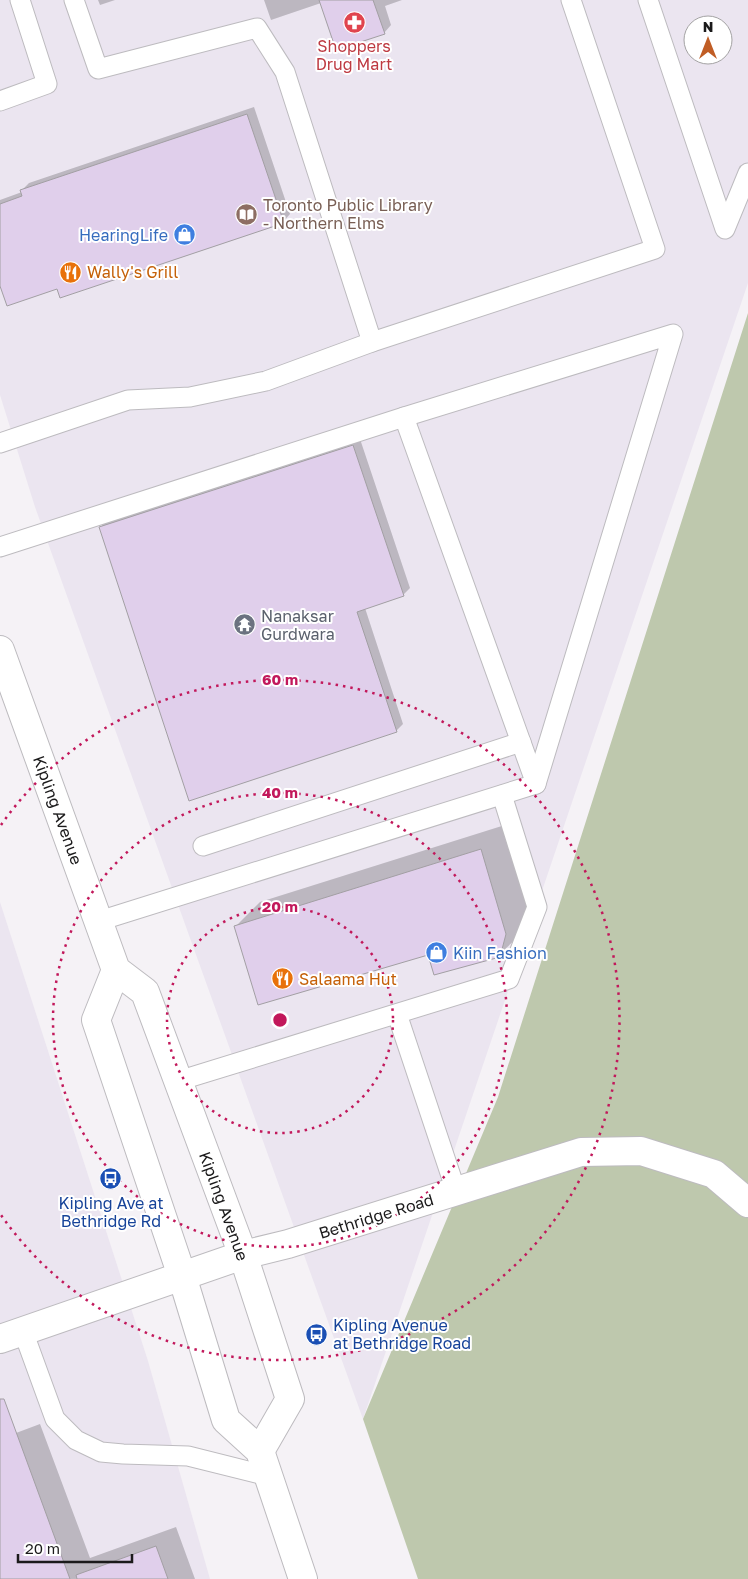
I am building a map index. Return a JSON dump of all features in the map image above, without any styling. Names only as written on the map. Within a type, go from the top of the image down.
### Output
[{"type":"main road","name":"Kipling Avenue","points":[[0,650],[116,970],[145,992],[243,1256],[290,1399],[264,1464]]},
{"type":"main road","points":[[116,970],[96,1020],[182,1276],[226,1420],[264,1464],[303,1579]]},
{"type":"main road","name":"Bethridge Road","points":[[12,1335],[243,1256],[288,1244],[581,1152],[641,1151],[714,1174],[748,1204]]},
{"type":"lane","points":[[0,101],[46,84],[20,0]]},
{"type":"lane","points":[[74,0],[98,69],[257,28],[285,72],[372,342]]},
{"type":"lane","points":[[0,443],[128,400],[190,397],[266,381],[372,342],[655,249],[571,0]]},
{"type":"lane","points":[[648,0],[725,229],[748,173]]},
{"type":"lane","points":[[0,547],[404,417],[673,334],[536,784]]},
{"type":"lane","points":[[404,417],[536,784]]},
{"type":"lane","points":[[203,846],[521,742]]},
{"type":"lane","points":[[99,921],[536,784]]},
{"type":"lane","points":[[178,1081],[510,979],[537,907],[502,795]]},
{"type":"lane","points":[[397,1014],[456,1191]]},
{"type":"lane","points":[[12,1335],[55,1419],[76,1440],[101,1452],[188,1456],[264,1464]]},
{"type":"shaded area","points":[[0,0],[748,0],[748,283],[363,1419],[35,507],[0,395]]},
{"type":"shaded area","points":[[0,902],[148,1361],[210,1579],[0,1579]]},
{"type":"green space","points":[[748,313],[748,1579],[418,1579],[363,1419],[498,1097]]},
{"type":"building","name":"Shoppers Drug Mart","points":[[319,0],[373,0],[385,34],[336,50]]},
{"type":"building","points":[[247,114],[284,223],[60,298],[57,289],[7,306],[0,286],[0,204],[22,196],[20,190]]},
{"type":"building","name":"Nanaksar Gurdwara","points":[[353,445],[404,596],[357,612],[397,732],[189,801],[99,527]]},
{"type":"building","points":[[481,849],[506,934],[500,957],[434,975],[428,955],[258,1005],[234,926]]},
{"type":"building","points":[[0,1399],[4,1399],[70,1579],[0,1579]]},
{"type":"building","points":[[156,1546],[168,1579],[77,1579],[76,1575]]},
{"type":"place","name":"Shoppers Drug Mart","points":[[354,22]]},
{"type":"place","name":"Toronto Public Library - Northern Elms","points":[[247,214]]},
{"type":"place","name":"HearingLife","points":[[184,235]]},
{"type":"place","name":"Wally's Grill","points":[[71,272]]},
{"type":"place","name":"Nanaksar Gurdwara","points":[[245,625]]},
{"type":"place","name":"Kiin Fashion","points":[[437,953]]},
{"type":"place","name":"Salaama Hut","points":[[283,979]]},
{"type":"place","name":"Kipling Ave at Bethridge Rd","points":[[111,1179]]},
{"type":"place","name":"Kipling Avenue at Bethridge Road","points":[[317,1334]]}]
